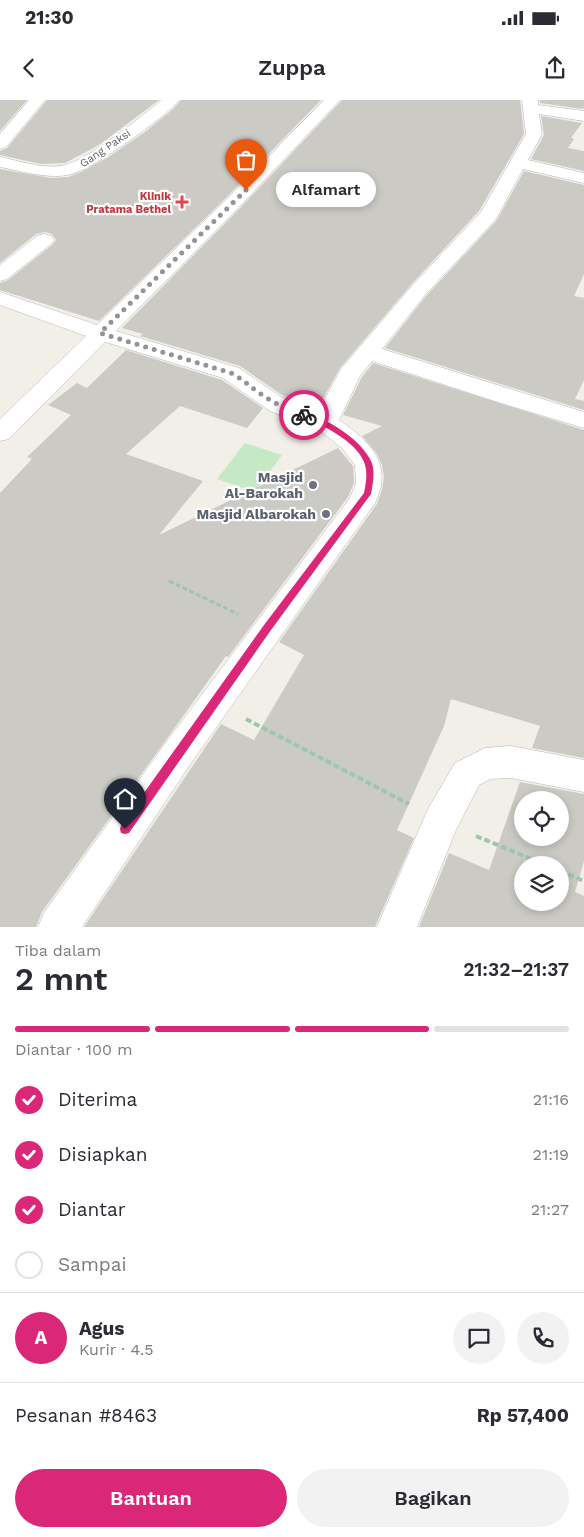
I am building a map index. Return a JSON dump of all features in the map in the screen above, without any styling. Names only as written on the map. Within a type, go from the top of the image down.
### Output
[{"type":"street","points":[[0,144],[37,100]]},
{"type":"street","name":"Gang Paksi","points":[[0,162],[47,170],[71,170],[153,115],[171,100]]},
{"type":"street","points":[[0,433],[233,203],[332,100]]},
{"type":"street","points":[[325,423],[349,374],[418,291],[489,215],[534,134],[530,104],[584,116]]},
{"type":"street","points":[[519,163],[584,178]]},
{"type":"street","points":[[0,275],[44,240]]},
{"type":"street","points":[[0,298],[100,333],[231,373],[279,406],[325,423],[353,443],[367,460],[370,478],[368,494],[268,628],[58,927]]},
{"type":"street","points":[[369,352],[584,420]]},
{"type":"street","points":[[397,927],[441,821],[468,774],[485,764],[511,762],[584,776]]},
{"type":"path","points":[[169,581],[268,628]]},
{"type":"path","points":[[215,703],[441,821],[525,856]]},
{"type":"path","points":[[569,875],[584,881]]},
{"type":"green space","points":[[245,443],[282,455],[255,492],[217,479]]},
{"type":"building","points":[[0,100],[27,100],[0,131]]},
{"type":"building","points":[[47,100],[159,100],[99,145],[65,163],[41,164],[0,155],[0,151],[7,148]]},
{"type":"building","points":[[181,100],[321,100],[226,198],[99,321],[0,290],[0,283],[8,280],[56,240],[52,234],[45,232],[36,234],[0,263],[0,169],[51,178],[68,177],[79,173],[110,156],[145,132]]},
{"type":"building","points":[[342,100],[520,100],[524,134],[479,211],[410,286],[340,368],[318,408],[282,395],[240,366],[140,336],[143,334],[122,328],[240,208]]},
{"type":"building","points":[[540,100],[584,100],[584,107],[583,109],[540,103]]},
{"type":"building","points":[[541,116],[582,123],[571,138],[574,139],[568,148],[584,151],[584,171],[531,159],[544,135]]},
{"type":"building","points":[[524,171],[584,185],[584,274],[574,296],[584,298],[584,380],[575,399],[584,401],[584,410],[385,348],[426,296],[497,220]]},
{"type":"building","points":[[126,350],[222,380],[263,408],[247,428],[180,406],[126,454],[203,481],[159,535],[338,448],[353,466],[354,483],[348,497],[228,657],[226,656],[42,912],[36,927],[0,927],[0,493],[32,459],[27,457],[71,415],[48,405],[77,383],[87,388]]},
{"type":"building","points":[[373,363],[584,430],[584,758],[532,748],[540,726],[451,699],[444,726],[397,830],[414,838],[375,927],[84,927],[221,724],[254,740],[304,655],[279,642],[377,504],[382,490],[384,477],[382,465],[377,454],[362,436],[382,426],[343,415],[362,377]]},
{"type":"building","points":[[520,782],[568,791],[517,791]]},
{"type":"building","points":[[569,791],[584,794],[584,861],[575,892],[584,896],[584,927],[419,927],[449,853],[489,870],[514,799],[514,846],[569,846]]},
{"type":"way so far","points":[[246,190],[100,333],[231,373],[279,406],[304,415]]},
{"type":"place","name":"Alfamart","points":[[246,190]]},
{"type":"place","name":"Klinik Pratama Bethel","points":[[182,202]]},
{"type":"place","name":"Masjid Al-Barokah","points":[[313,485]]},
{"type":"place","name":"Masjid Albarokah","points":[[326,514]]},
{"type":"route","points":[[125,829],[268,628],[368,494],[370,478],[367,460],[353,443],[325,423],[304,415]]}]
